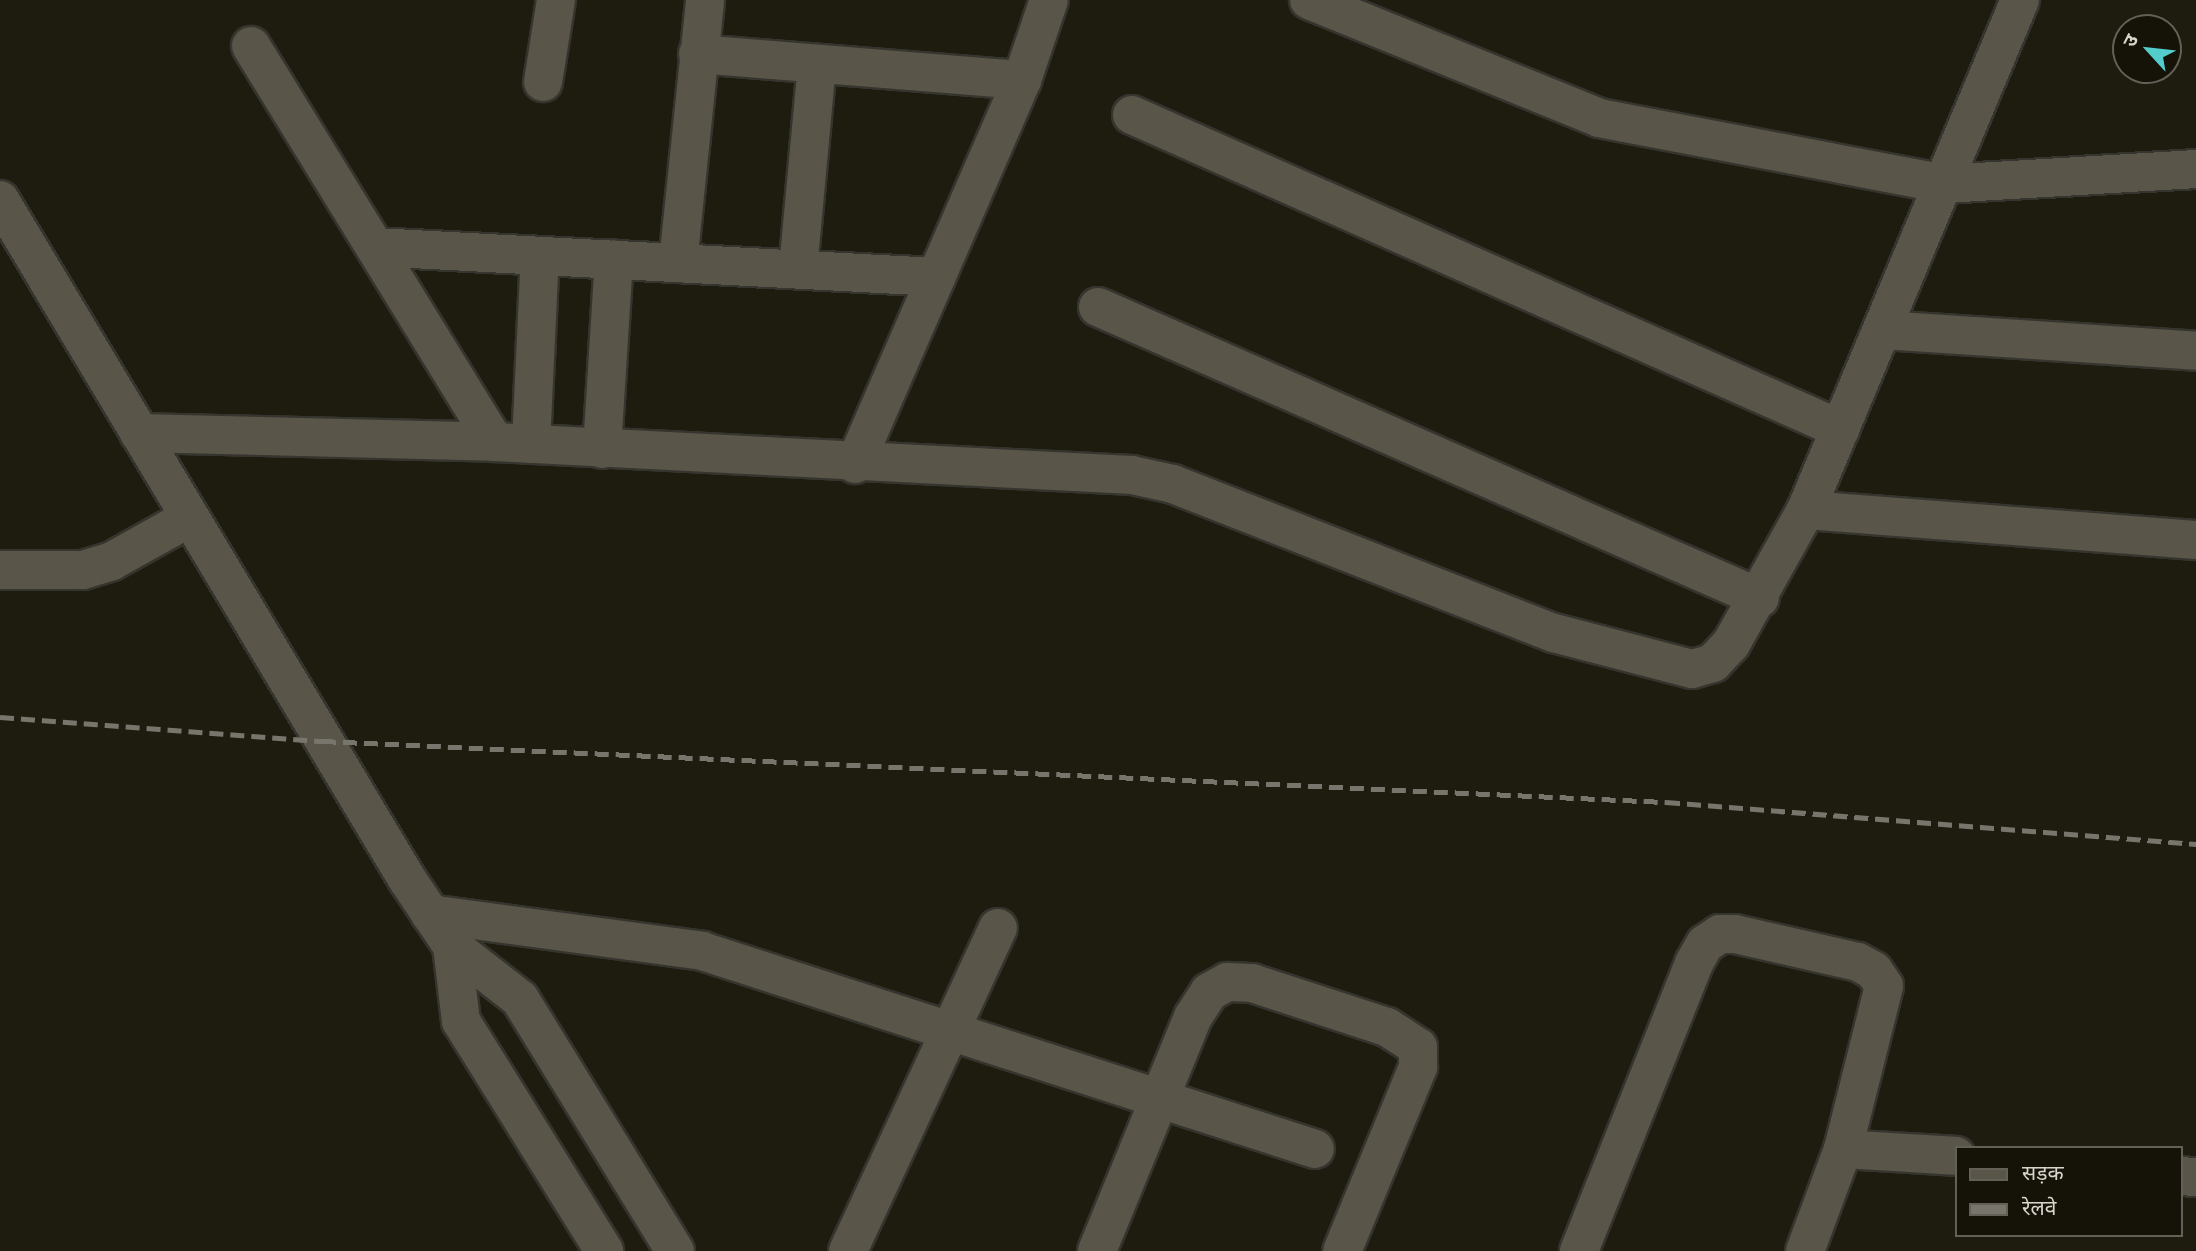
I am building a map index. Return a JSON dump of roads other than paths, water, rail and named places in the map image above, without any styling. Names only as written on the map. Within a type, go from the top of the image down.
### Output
[{"type":"street","points":[[543,82],[556,0]]},
{"type":"street","points":[[678,263],[705,0]]},
{"type":"street","points":[[855,464],[1021,80],[1049,0]]},
{"type":"street","points":[[1308,0],[1599,118],[1944,184],[2196,169]]},
{"type":"street","points":[[139,433],[513,443],[855,464],[1132,475],[1173,484],[1554,633],[1692,669],[1713,663],[1731,644],[1760,598],[1806,510],[2020,0]]},
{"type":"street","points":[[251,46],[375,247],[513,443]]},
{"type":"street","points":[[698,54],[1021,80]]},
{"type":"street","points":[[798,269],[817,64]]},
{"type":"street","points":[[1132,115],[1840,429]]},
{"type":"street","points":[[0,200],[189,518],[430,914],[452,946],[520,999],[674,1251]]},
{"type":"street","points":[[375,247],[936,277]]},
{"type":"street","points":[[513,443],[540,256]]},
{"type":"street","points":[[602,449],[614,259]]},
{"type":"street","points":[[1098,307],[1760,598]]},
{"type":"street","points":[[1882,330],[2196,351]]},
{"type":"street","points":[[1806,510],[2196,540]]},
{"type":"street","points":[[0,570],[83,570],[112,561],[189,518]]},
{"type":"street","points":[[430,914],[702,951],[951,1035],[1315,1149]]},
{"type":"street","points":[[848,1251],[951,1035],[998,928]]},
{"type":"street","points":[[1579,1251],[1694,964],[1705,944],[1720,934],[1858,962],[1874,971],[1884,986],[1843,1149],[1805,1251]]},
{"type":"street","points":[[452,946],[461,1021],[604,1251]]},
{"type":"street","points":[[1097,1251],[1193,1017],[1209,992],[1227,982],[1252,983],[1405,1036],[1418,1047],[1418,1067],[1342,1251]]},
{"type":"street","points":[[1843,1149],[1954,1156]]},
{"type":"railway","points":[[0,717],[322,741],[1666,802],[2196,844]]}]
